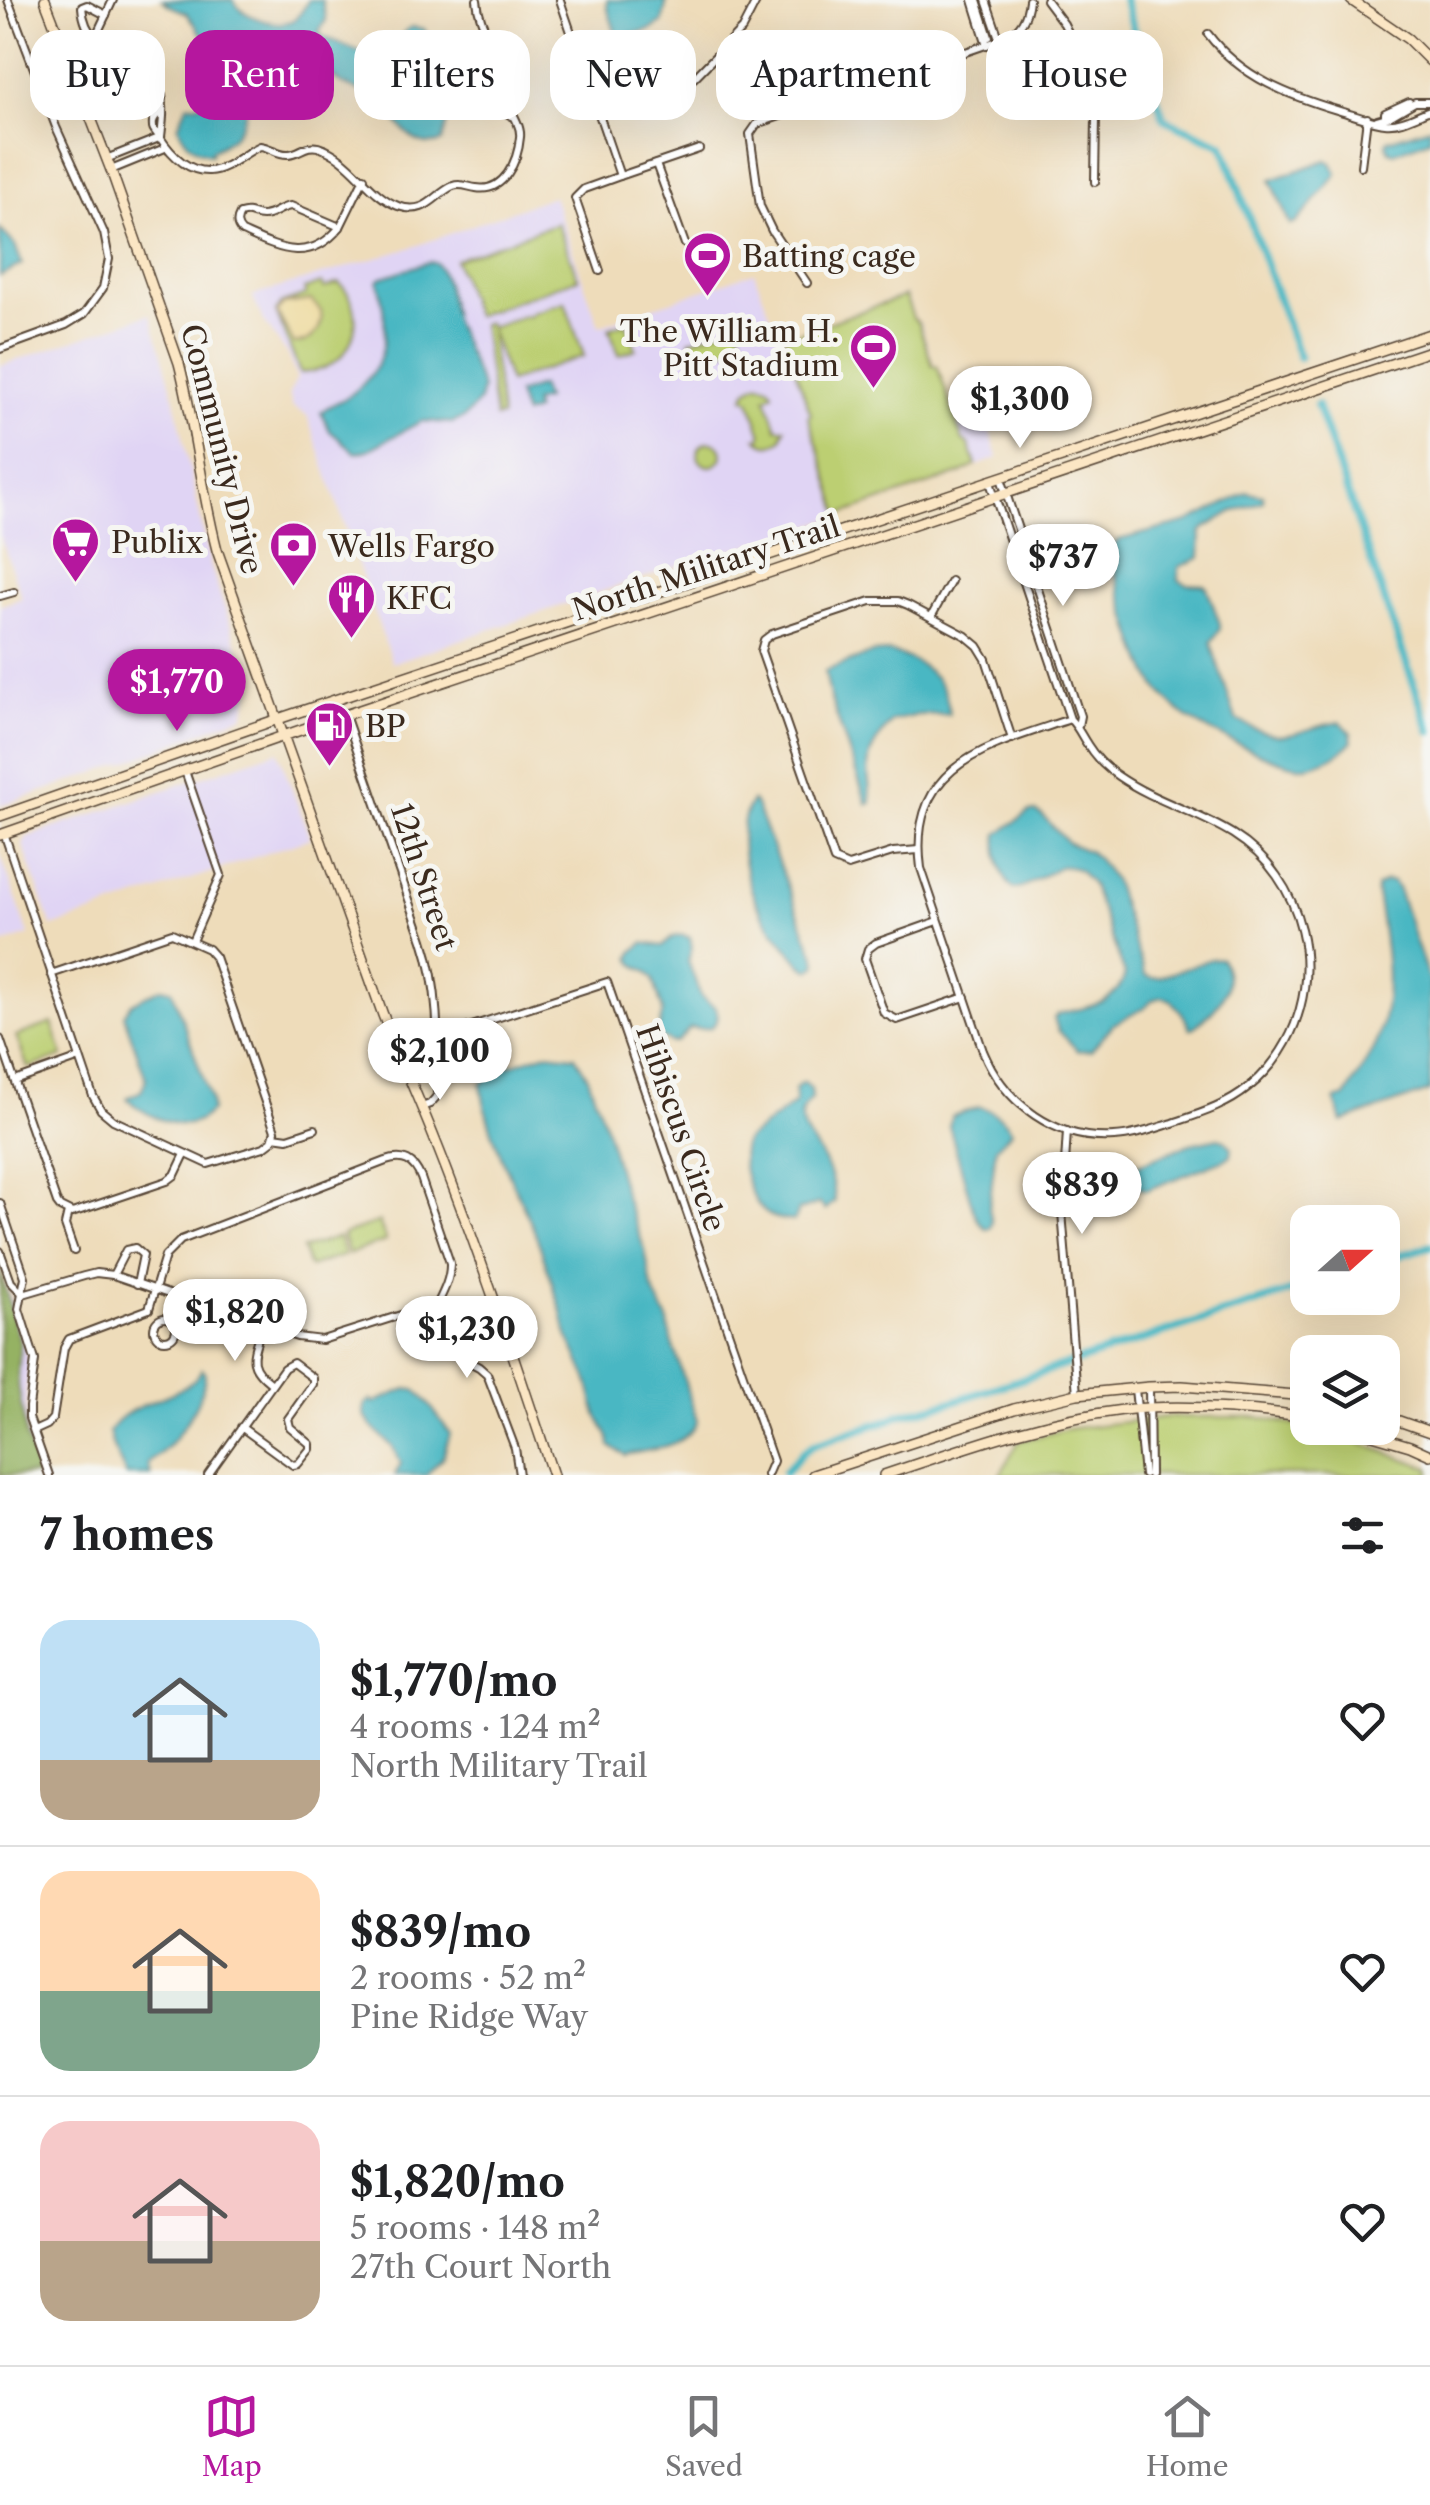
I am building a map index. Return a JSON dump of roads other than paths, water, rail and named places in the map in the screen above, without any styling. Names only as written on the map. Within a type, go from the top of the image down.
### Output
[{"type":"main road","name":"Community Drive","points":[[45,0],[180,363],[216,550],[383,1015],[500,1315],[553,1475]]},
{"type":"main road","points":[[1351,0],[1408,39],[1430,61]]},
{"type":"main road","name":"North Military Trail","points":[[0,816],[278,719],[1430,334]]},
{"type":"main road","name":"North Military Trail","points":[[2,834],[1430,352]]},
{"type":"main road","points":[[634,600],[640,616]]},
{"type":"main road","points":[[2,834],[18,810]]},
{"type":"main road","points":[[813,1475],[1014,1409],[1076,1394],[1149,1386],[1290,1394]]},
{"type":"main road","points":[[884,1475],[1045,1424],[1137,1409],[1214,1408],[1290,1414]]},
{"type":"main road","points":[[1400,1421],[1430,1432]]},
{"type":"main road","points":[[1400,1443],[1430,1455]]},
{"type":"street","points":[[0,348],[66,326],[84,314],[104,288],[109,259],[104,233],[56,127],[8,0]]},
{"type":"street","points":[[99,30],[113,0]]},
{"type":"street","points":[[477,0],[483,30]]},
{"type":"street","points":[[560,0],[570,30]]},
{"type":"street","points":[[696,76],[742,29],[757,0]]},
{"type":"street","points":[[975,0],[988,30]]},
{"type":"street","points":[[986,0],[991,30]]},
{"type":"street","points":[[1017,30],[1023,24],[1029,0]]},
{"type":"street","points":[[1046,0],[1070,36],[1096,118],[1095,182]]},
{"type":"street","points":[[87,30],[82,7],[106,15]]},
{"type":"street","points":[[1208,34],[1237,64],[1270,86],[1301,99],[1367,118],[1391,116],[1415,102]]},
{"type":"street","points":[[807,284],[772,232],[760,206],[750,134],[756,124],[986,45]]},
{"type":"street","points":[[1380,118],[1397,106],[1430,102]]},
{"type":"street","points":[[1380,118],[1384,123],[1430,110]]},
{"type":"street","points":[[1399,111],[1402,120]]},
{"type":"street","points":[[1361,166],[1367,118]]},
{"type":"street","points":[[154,120],[154,131],[165,148],[189,166],[206,171],[222,167],[260,146],[286,154],[316,146],[337,157],[386,199],[406,208],[433,202],[454,186],[491,188],[500,183],[508,176],[520,138],[515,120]]},
{"type":"street","points":[[601,120],[620,176]]},
{"type":"street","points":[[106,159],[161,138]]},
{"type":"street","points":[[111,170],[165,148]]},
{"type":"street","points":[[600,271],[575,198],[584,189],[698,149]]},
{"type":"street","points":[[656,164],[685,244]]},
{"type":"street","points":[[340,227],[286,206],[268,215],[248,211],[240,214],[236,223],[242,232],[276,248],[293,251],[321,244],[340,227],[364,178]]},
{"type":"street","points":[[1001,478],[1001,496],[1070,719],[1094,754],[1120,778],[1231,831],[1255,850],[1284,888],[1300,922],[1306,976],[1298,1016],[1283,1049],[1261,1077],[1206,1112],[1127,1136],[1099,1138],[1067,1131],[1037,1117],[1008,1092],[987,1060],[924,878],[919,850],[926,809],[944,779],[962,762],[975,753],[1070,719]]},
{"type":"street","points":[[990,482],[1001,496],[1080,716],[1078,728]]},
{"type":"street","points":[[931,617],[952,581]]},
{"type":"street","points":[[0,596],[14,592]]},
{"type":"street","points":[[919,850],[893,852],[848,866],[834,860],[762,645],[772,634],[876,600],[903,602],[971,639],[982,650],[1012,739]]},
{"type":"street","name":"12th Street","points":[[345,716],[428,954],[436,996],[437,1096],[421,1107]]},
{"type":"street","points":[[185,771],[221,875],[192,941]]},
{"type":"street","points":[[2,834],[80,1058],[105,1114],[204,1163],[213,1164],[264,1146],[274,1136],[208,949],[177,934],[167,934],[51,974]]},
{"type":"street","points":[[938,921],[868,949],[865,958],[882,1009],[888,1017],[898,1020],[964,997]]},
{"type":"street","name":"Hibiscus Circle","points":[[438,1038],[607,982],[771,1457],[767,1475]]},
{"type":"street","points":[[0,1039],[57,1203],[68,1212],[167,1180],[175,1174],[185,1154]]},
{"type":"street","points":[[15,1081],[80,1058]]},
{"type":"street","points":[[274,1136],[288,1138],[315,1129]]},
{"type":"street","points":[[1067,1131],[1062,1212],[1076,1394]]},
{"type":"street","points":[[156,1322],[150,1318],[150,1306],[165,1256],[181,1240],[386,1161],[408,1160],[418,1170],[450,1263],[450,1276],[425,1338],[478,1367],[490,1378],[519,1475]]},
{"type":"street","points":[[0,1203],[25,1276],[20,1314],[35,1360],[28,1407],[49,1475]]},
{"type":"street","points":[[68,1212],[65,1225],[74,1251]]},
{"type":"street","points":[[113,1275],[126,1250],[136,1248],[142,1255],[138,1284]]},
{"type":"street","points":[[0,1251],[11,1282],[23,1294]]},
{"type":"street","points":[[23,1294],[96,1273],[113,1275],[297,1337],[322,1340],[404,1314],[462,1322],[468,1327],[500,1315]]},
{"type":"street","points":[[34,1430],[47,1426],[53,1418],[64,1348],[69,1340],[150,1306]]},
{"type":"street","points":[[262,1326],[252,1358],[258,1373],[272,1384]]},
{"type":"street","points":[[208,1475],[272,1384],[284,1368],[298,1365],[313,1378],[313,1384],[288,1419],[290,1427],[310,1444],[302,1461],[294,1464],[242,1427]]},
{"type":"street","points":[[1147,1475],[1149,1386]]},
{"type":"street","points":[[1134,1388],[1147,1475]]},
{"type":"water","points":[[162,0],[233,0],[251,16],[278,23],[296,18],[308,0],[322,0],[326,20],[320,30],[199,30],[187,13]]},
{"type":"water","points":[[607,0],[667,0],[662,23],[650,30],[615,30]]},
{"type":"water","points":[[334,41],[354,50],[354,89],[334,77]]},
{"type":"water","points":[[185,110],[185,120],[243,120],[236,133],[211,151],[211,155],[187,141],[178,126]]},
{"type":"water","points":[[395,120],[448,120],[442,142],[421,143]]},
{"type":"water","points":[[1430,127],[1430,139],[1394,153],[1389,151],[1388,140]]},
{"type":"water","points":[[1327,160],[1337,173],[1335,177],[1296,223],[1290,225],[1271,180]]},
{"type":"water","points":[[0,229],[15,245],[22,264],[0,276]]},
{"type":"water","points":[[436,263],[446,283],[454,321],[482,388],[479,402],[464,418],[452,423],[422,421],[356,453],[330,431],[321,412],[363,384],[380,358],[385,330],[380,278]]},
{"type":"water","points":[[540,386],[545,399],[533,403],[535,411],[524,415],[517,394]]},
{"type":"water","points":[[1248,492],[1263,495],[1263,501],[1232,512],[1204,529],[1200,558],[1179,567],[1179,580],[1207,588],[1220,624],[1211,642],[1236,719],[1268,734],[1289,735],[1341,722],[1351,733],[1348,746],[1311,765],[1280,761],[1245,747],[1195,722],[1168,701],[1140,654],[1109,552],[1118,540],[1188,522]]},
{"type":"water","points":[[889,652],[912,660],[931,673],[944,691],[949,714],[892,721],[869,759],[871,803],[867,804],[830,697],[825,671],[872,653]]},
{"type":"water","points":[[752,801],[817,961],[810,970],[772,928],[751,889],[742,842]]},
{"type":"water","points":[[1036,811],[1068,843],[1098,859],[1114,881],[1145,975],[1160,977],[1221,958],[1226,969],[1226,989],[1216,1006],[1193,1028],[1171,1000],[1162,997],[1114,1024],[1091,1050],[1078,1051],[1058,1030],[1054,1018],[1058,1014],[1107,999],[1121,985],[1125,974],[1092,885],[1079,870],[1059,867],[1014,889],[1005,878],[998,856],[998,834]]},
{"type":"water","points":[[1393,882],[1398,890],[1430,983],[1430,1091],[1342,1122],[1335,1100],[1345,1097],[1364,1067],[1384,1017],[1386,961],[1376,887]]},
{"type":"water","points":[[673,937],[690,938],[688,961],[701,997],[716,1008],[718,1016],[711,1027],[690,1028],[672,1043],[657,1035],[663,1011],[653,979],[631,958],[643,943],[663,946]]},
{"type":"water","points":[[161,988],[172,990],[211,1101],[211,1111],[192,1123],[164,1121],[127,1098],[141,1091],[146,1079],[124,1015],[132,1003]]},
{"type":"water","points":[[546,1053],[575,1056],[588,1077],[645,1250],[652,1288],[668,1320],[697,1421],[685,1437],[667,1446],[625,1455],[610,1446],[535,1234],[489,1120],[481,1084],[496,1070]]},
{"type":"water","points":[[801,1083],[811,1089],[812,1098],[802,1111],[802,1123],[826,1166],[835,1201],[825,1210],[819,1203],[798,1211],[794,1221],[775,1218],[762,1209],[750,1191],[742,1157],[747,1139],[795,1103],[795,1089]]},
{"type":"water","points":[[979,1107],[998,1116],[1012,1131],[996,1147],[989,1208],[992,1222],[986,1229],[973,1209],[949,1126],[952,1116]]},
{"type":"water","points":[[1218,1138],[1232,1148],[1226,1159],[1147,1190],[1136,1184],[1139,1164],[1190,1144]]},
{"type":"water","points":[[202,1369],[204,1383],[196,1405],[176,1437],[148,1464],[151,1475],[126,1475],[109,1432],[129,1412],[183,1388]]},
{"type":"water","points":[[406,1389],[419,1393],[450,1434],[443,1457],[426,1475],[395,1475],[401,1463],[392,1446],[364,1415],[365,1404],[371,1400],[373,1403]]},
{"type":"waterway","points":[[1124,0],[1164,119],[1223,145],[1299,357]]},
{"type":"waterway","points":[[1317,405],[1430,731]]},
{"type":"waterway","points":[[1400,1255],[1430,1246]]},
{"type":"waterway","points":[[785,1472],[815,1444],[1290,1292]]},
{"type":"place","name":"Batting cage","points":[[707,298]]},
{"type":"place","name":"The William H. Pitt Stadium","points":[[874,390]]},
{"type":"place","name":"Publix","points":[[76,584]]},
{"type":"place","name":"Wells Fargo","points":[[293,588]]},
{"type":"place","name":"KFC","points":[[351,640]]},
{"type":"place","name":"BP","points":[[330,768]]}]
